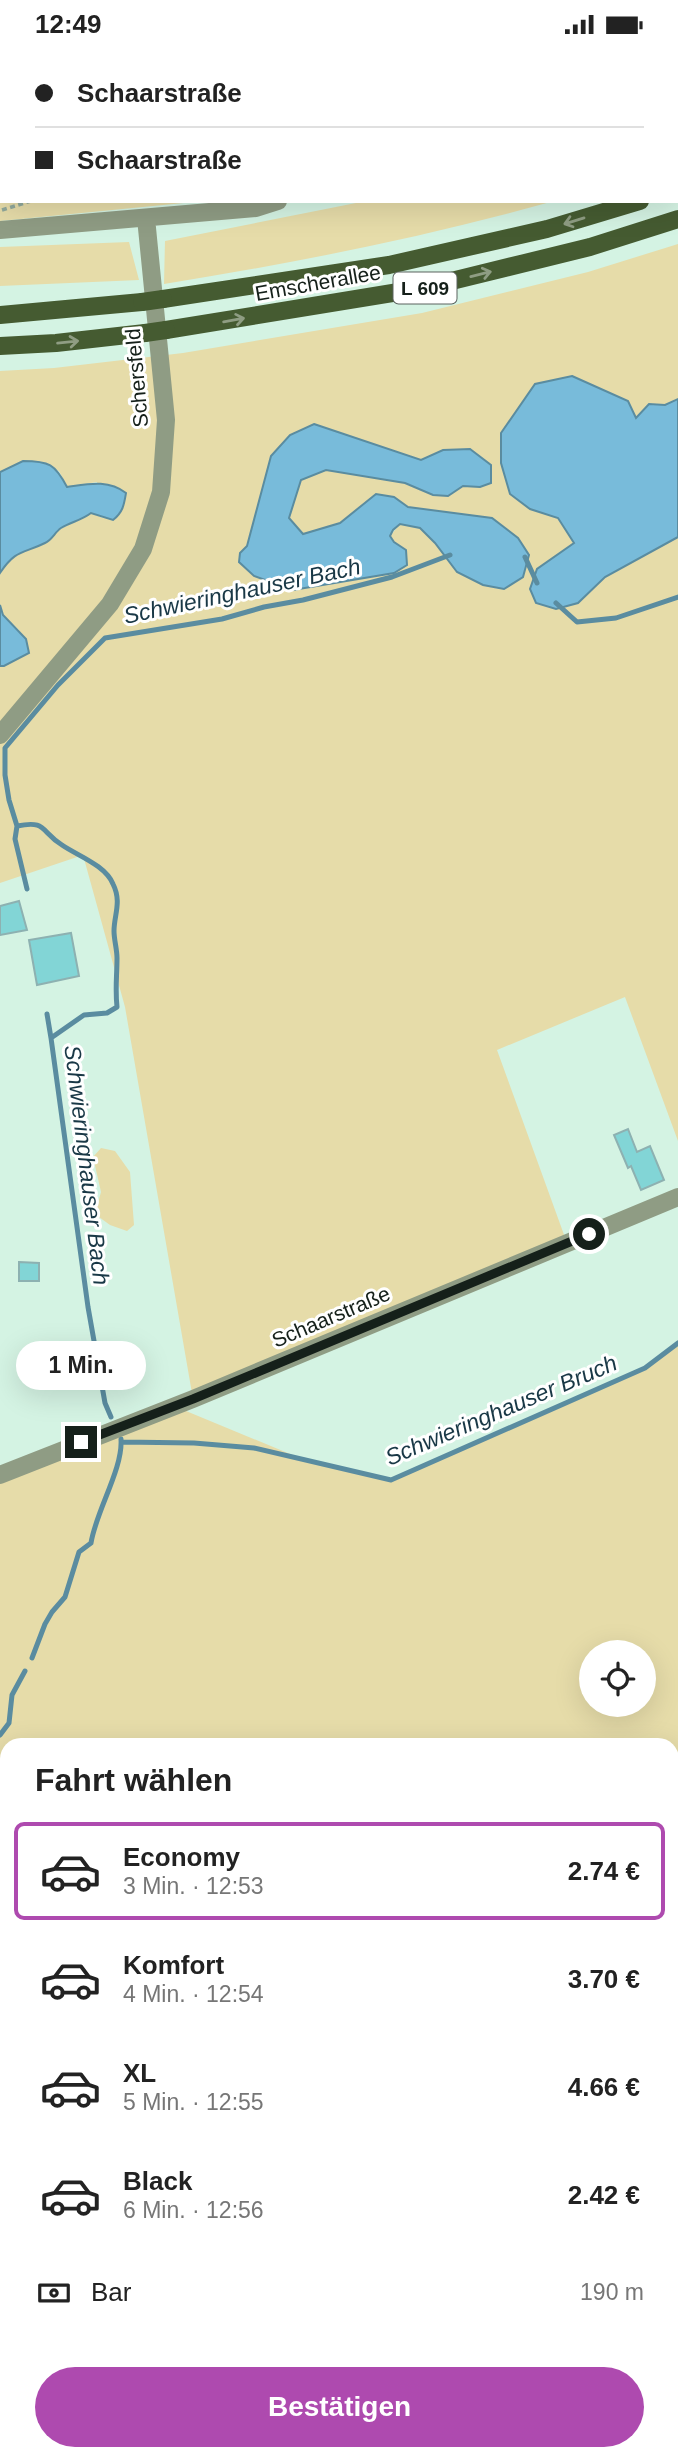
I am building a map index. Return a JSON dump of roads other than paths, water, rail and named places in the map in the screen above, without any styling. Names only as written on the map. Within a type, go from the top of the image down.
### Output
[{"type":"main road","name":"Emscherallee","points":[[0,315],[142,302],[389,265],[547,229],[633,203]]},
{"type":"main road","name":"Emscherallee","points":[[0,346],[145,333],[423,288],[590,247],[678,219]]},
{"type":"street","points":[[0,230],[256,208],[272,203]]},
{"type":"street","name":"Schersfeld","points":[[0,735],[110,604],[143,549],[161,492],[166,420],[146,218]]},
{"type":"street","name":"Schaarstraße","points":[[0,1475],[193,1399],[678,1197]]},
{"type":"water","points":[[572,376],[628,401],[636,418],[649,404],[665,405],[678,399],[678,537],[605,577],[578,603],[556,609],[536,603],[530,589],[537,569],[574,543],[558,518],[530,509],[510,494],[501,463],[501,433],[535,384]]},
{"type":"water","points":[[314,424],[421,460],[443,450],[470,449],[491,465],[491,483],[480,487],[463,486],[448,496],[433,495],[405,483],[326,470],[301,480],[289,518],[303,534],[340,523],[376,494],[394,497],[408,507],[492,518],[518,538],[529,555],[523,577],[504,589],[483,585],[457,572],[420,528],[400,524],[390,536],[406,550],[407,565],[394,573],[293,590],[254,576],[239,562],[240,553],[247,546],[271,456],[290,435]]},
{"type":"water","points":[[23,461],[50,465],[59,473],[67,487],[98,484],[112,486],[126,493],[125,501],[113,520],[91,513],[61,528],[47,542],[15,556],[0,573],[0,472]]},
{"type":"water","points":[[0,605],[3,615],[26,639],[29,653],[4,666],[0,666]]},
{"type":"waterway","name":"Schwieringhauser Bach","points":[[111,1417],[105,1403],[88,1307],[51,1038],[84,1015],[107,1013],[117,1007],[114,931],[117,897],[109,877],[98,866],[62,845],[39,826],[17,826],[5,775],[5,748],[58,685],[105,638],[222,619],[303,600],[392,577],[450,555]]},
{"type":"waterway","name":"Schwieringhauser Bach","points":[[525,557],[537,583]]},
{"type":"waterway","name":"Schwieringhauser Bach","points":[[556,603],[577,622],[616,618],[678,597]]},
{"type":"waterway","points":[[17,826],[15,839],[27,889]]},
{"type":"waterway","points":[[47,1014],[51,1038]]},
{"type":"waterway","name":"Schwieringhauser Bruch","points":[[122,1442],[194,1443],[254,1448],[391,1480],[645,1368],[678,1343]]},
{"type":"waterway","name":"Schwieringhauser Bach","points":[[32,1658],[45,1624],[65,1597],[79,1552],[91,1543],[114,1477],[121,1439]]},
{"type":"waterway","name":"Schwieringhauser Bach","points":[[0,1735],[9,1723],[12,1695],[25,1671]]}]
